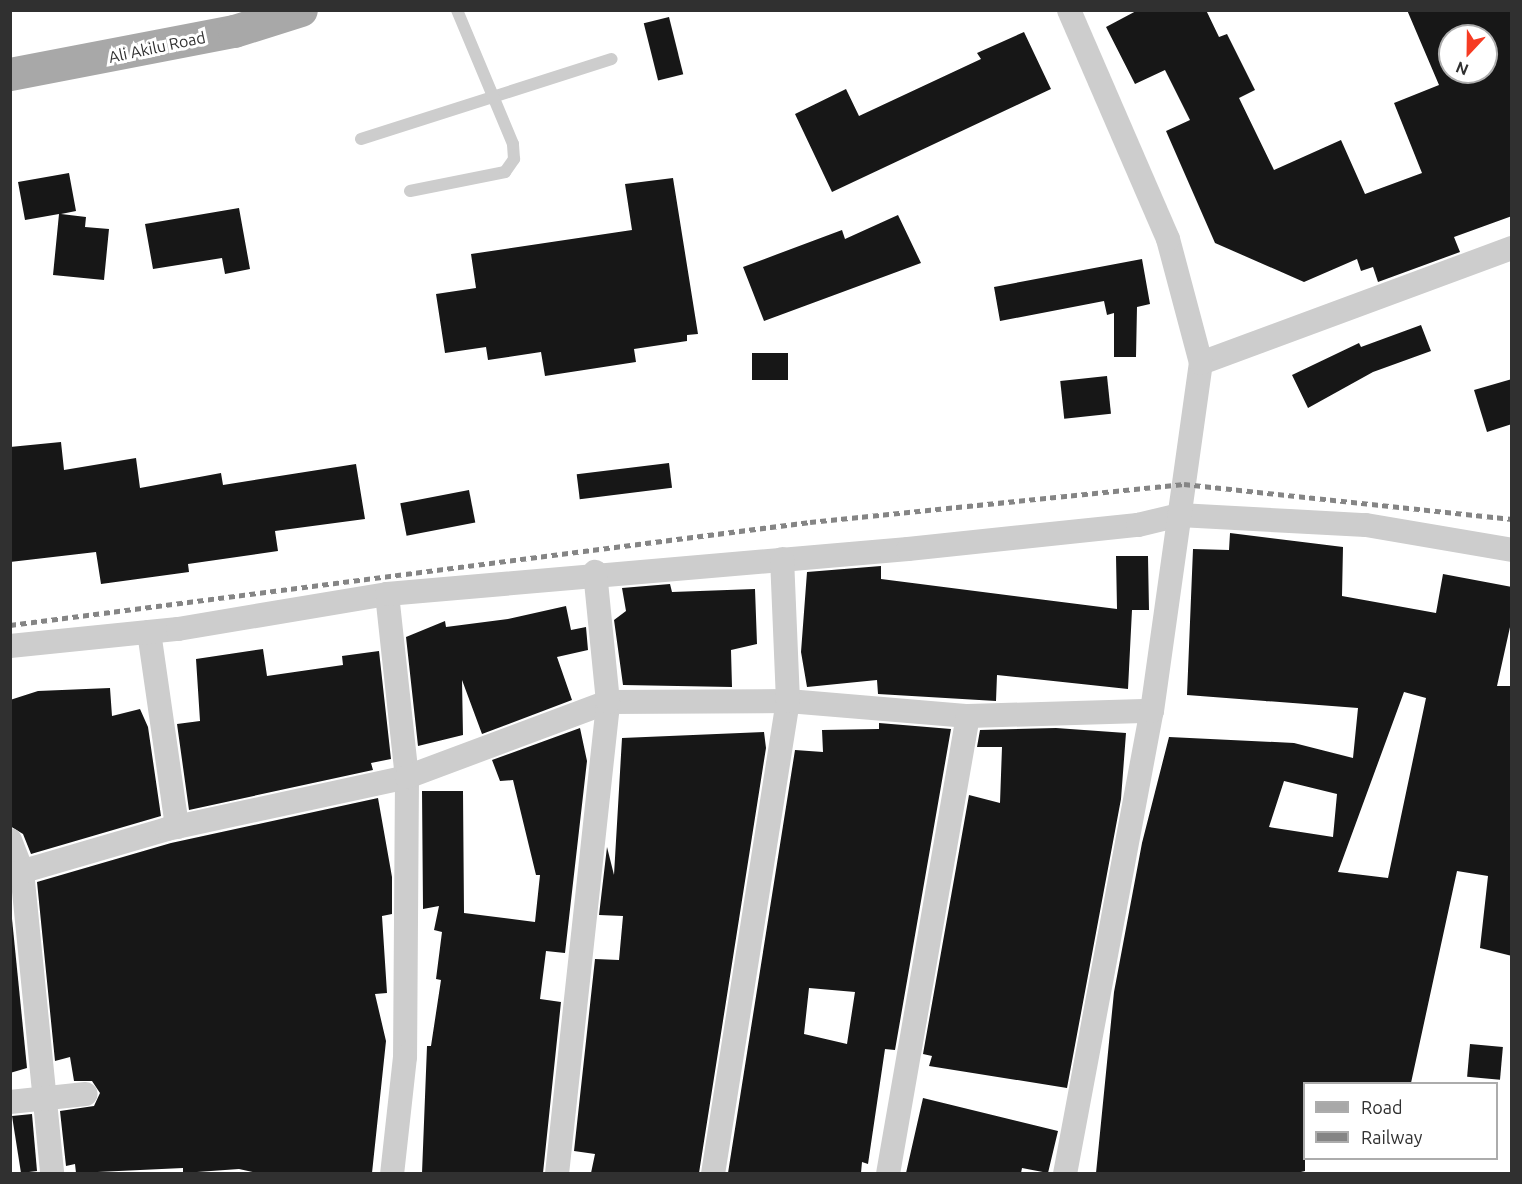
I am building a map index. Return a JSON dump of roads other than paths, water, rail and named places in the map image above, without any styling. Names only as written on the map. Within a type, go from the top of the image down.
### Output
[{"type":"main road","name":"Ali Akilu Road","points":[[10,74],[234,31],[301,10]]},
{"type":"street","points":[[1065,1173],[1152,711],[1201,363],[1168,239],[1069,10]]},
{"type":"street","points":[[1201,363],[1512,248]]},
{"type":"street","points":[[10,646],[149,632],[387,594],[596,572],[782,559],[1138,525],[1179,515],[1366,525],[1512,550]]},
{"type":"street","points":[[713,1173],[788,701],[782,559]]},
{"type":"street","points":[[557,1173],[608,702],[596,572]]},
{"type":"street","points":[[387,594],[407,777],[405,1057],[392,1173]]},
{"type":"street","points":[[149,632],[177,827]]},
{"type":"street","points":[[16,873],[177,827],[407,777],[608,702],[788,701],[968,716],[1152,711]]},
{"type":"street","points":[[888,1173],[968,716]]},
{"type":"street","points":[[10,840],[48,1094],[52,1173]]},
{"type":"street","points":[[10,1102],[48,1094],[86,1094]]},
{"type":"lane","points":[[410,191],[511,167],[513,144],[490,97],[457,10]]},
{"type":"lane","points":[[361,139],[612,59]]},
{"type":"railway","points":[[10,625],[810,522],[1184,484],[1512,519]]}]
